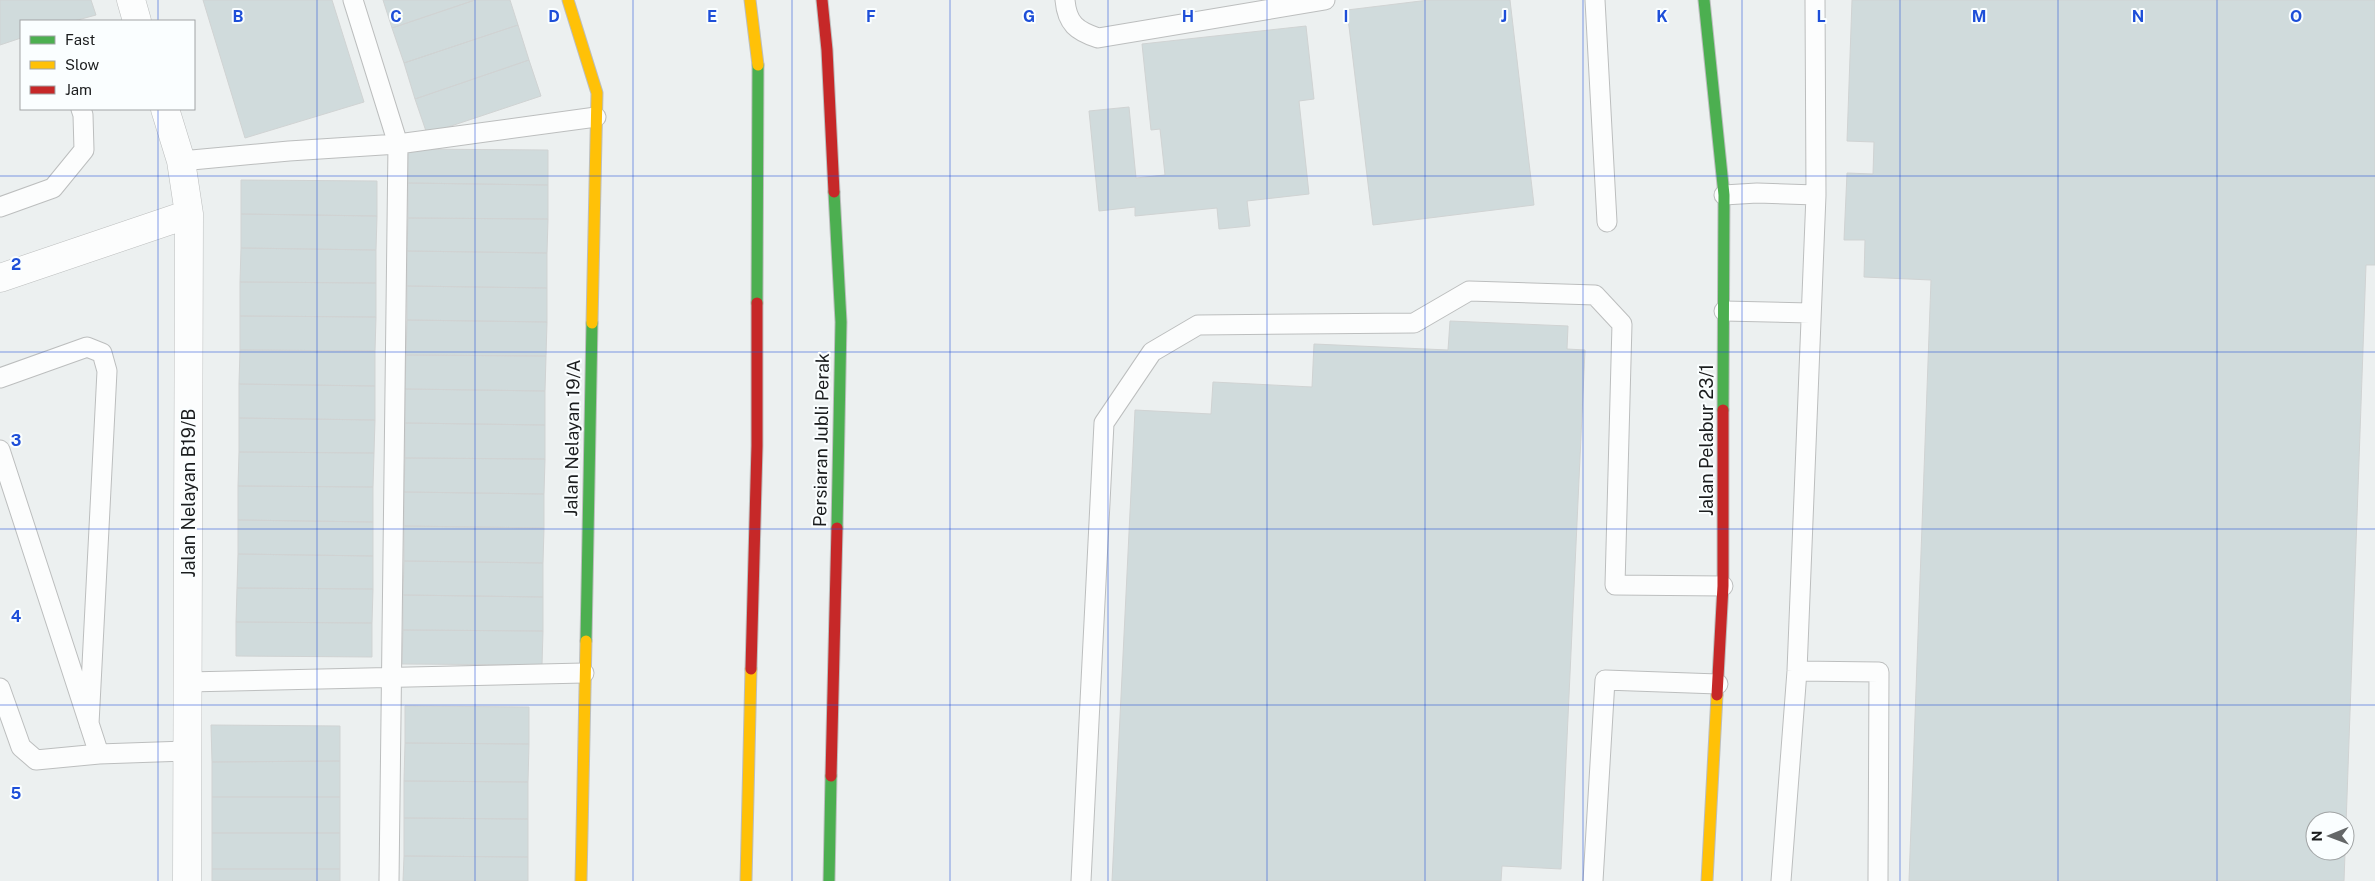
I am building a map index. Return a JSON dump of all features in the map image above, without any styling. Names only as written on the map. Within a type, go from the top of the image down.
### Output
[{"type":"street","points":[[131,0],[137,20]]},
{"type":"street","name":"Jalan Nelayan 19/A","points":[[568,0],[597,93],[584,673],[582,881]]},
{"type":"street","points":[[746,881],[757,446],[758,67],[750,0]]},
{"type":"street","name":"Persiaran Jubli Perak","points":[[822,0],[827,50],[841,322],[829,881]]},
{"type":"street","name":"Jalan Pelabur 23/1","points":[[1704,0],[1724,195],[1723,586],[1708,881]]},
{"type":"street","name":"Jalan Nelayan B19/B","points":[[165,110],[181,161],[189,214],[187,881]]},
{"type":"street","points":[[0,278],[189,214]]},
{"type":"lane","points":[[353,0],[398,144],[389,881]]},
{"type":"lane","points":[[1065,0],[1066,13],[1079,31],[1098,38],[1325,0]]},
{"type":"lane","points":[[1596,0],[1607,222]]},
{"type":"lane","points":[[1781,881],[1797,671],[1816,195],[1815,0]]},
{"type":"lane","points":[[0,207],[53,188],[84,150],[81,110]]},
{"type":"lane","points":[[181,161],[289,151],[398,144],[596,117]]},
{"type":"lane","points":[[1724,195],[1757,193],[1816,195]]},
{"type":"lane","points":[[1081,881],[1104,423],[1152,352],[1198,325],[1414,323],[1470,291],[1595,295],[1622,324],[1615,585],[1723,586]]},
{"type":"lane","points":[[1724,311],[1810,313]]},
{"type":"lane","points":[[0,378],[87,347],[102,352],[107,371],[90,724]]},
{"type":"lane","points":[[0,450],[99,754]]},
{"type":"lane","points":[[1797,671],[1879,672],[1878,881]]},
{"type":"lane","points":[[188,682],[584,673]]},
{"type":"lane","points":[[1593,881],[1605,680],[1718,684]]},
{"type":"lane","points":[[0,688],[21,747],[36,760],[99,754],[186,751]]},
{"type":"building","points":[[0,0],[91,0],[96,15],[78,20],[20,20],[20,38],[0,45]]},
{"type":"building","points":[[203,0],[332,0],[364,102],[245,138]]},
{"type":"building","points":[[383,0],[475,0],[392,28]]},
{"type":"building","points":[[475,0],[510,0],[518,25],[404,63],[392,28]]},
{"type":"building","points":[[1429,0],[1510,0],[1534,205],[1373,225],[1347,10]]},
{"type":"building","points":[[1852,0],[2375,0],[2375,265],[2366,265],[2346,811],[2305,811],[2305,861],[2345,861],[2344,881],[1909,881],[1931,280],[1864,277],[1865,240],[1844,240],[1847,173],[1873,174],[1874,142],[1847,141]]},
{"type":"building","points":[[518,25],[529,60],[415,99],[404,63]]},
{"type":"building","points":[[1306,26],[1314,99],[1299,101],[1309,194],[1247,201],[1250,226],[1219,229],[1217,208],[1135,216],[1135,207],[1099,211],[1089,111],[1129,107],[1136,178],[1165,175],[1160,129],[1151,130],[1142,44]]},
{"type":"building","points":[[529,60],[541,96],[427,134],[415,99]]},
{"type":"building","points":[[408,149],[548,150],[548,185],[408,183]]},
{"type":"building","points":[[241,180],[377,181],[377,216],[241,214]]},
{"type":"building","points":[[408,183],[548,185],[548,219],[408,218]]},
{"type":"building","points":[[241,214],[377,216],[376,250],[241,248]]},
{"type":"building","points":[[408,218],[548,219],[547,253],[407,251]]},
{"type":"building","points":[[241,248],[376,250],[376,283],[240,282]]},
{"type":"building","points":[[407,251],[547,253],[547,288],[407,286]]},
{"type":"building","points":[[240,282],[376,283],[376,317],[240,316]]},
{"type":"building","points":[[407,286],[547,288],[547,322],[407,320]]},
{"type":"building","points":[[240,316],[376,317],[375,351],[240,350]]},
{"type":"building","points":[[407,320],[547,322],[546,356],[406,355]]},
{"type":"building","points":[[1450,321],[1568,326],[1567,349],[1585,350],[1561,869],[1502,866],[1501,881],[1112,881],[1135,410],[1211,414],[1213,382],[1312,387],[1314,344],[1448,350]]},
{"type":"building","points":[[240,350],[375,351],[375,386],[239,384]]},
{"type":"building","points":[[406,355],[546,356],[545,391],[405,389]]},
{"type":"building","points":[[239,384],[375,386],[375,420],[239,418]]},
{"type":"building","points":[[405,389],[545,391],[545,425],[405,423]]},
{"type":"building","points":[[239,418],[375,420],[374,453],[239,452]]},
{"type":"building","points":[[405,423],[545,425],[545,459],[405,458]]},
{"type":"building","points":[[239,452],[374,453],[373,487],[238,486]]},
{"type":"building","points":[[405,458],[545,459],[544,494],[404,492]]},
{"type":"building","points":[[238,486],[373,487],[373,522],[238,520]]},
{"type":"building","points":[[404,492],[544,494],[544,528],[404,526]]},
{"type":"building","points":[[238,520],[373,522],[373,556],[238,554]]},
{"type":"building","points":[[404,526],[544,528],[543,563],[404,561]]},
{"type":"building","points":[[238,554],[373,556],[373,589],[237,588]]},
{"type":"building","points":[[404,561],[543,563],[543,597],[403,595]]},
{"type":"building","points":[[237,588],[373,589],[372,623],[236,622]]},
{"type":"building","points":[[403,595],[543,597],[543,631],[403,630]]},
{"type":"building","points":[[236,622],[372,623],[372,657],[236,656]]},
{"type":"building","points":[[403,630],[543,631],[542,665],[402,664]]},
{"type":"building","points":[[405,706],[529,707],[529,744],[405,743]]},
{"type":"building","points":[[211,725],[340,726],[340,761],[212,762]]},
{"type":"building","points":[[405,743],[529,744],[528,782],[404,781]]},
{"type":"building","points":[[340,761],[340,797],[212,797],[212,762]]},
{"type":"building","points":[[404,781],[528,782],[528,819],[404,818]]},
{"type":"building","points":[[212,797],[340,797],[340,833],[212,833]]},
{"type":"building","points":[[404,818],[528,819],[528,857],[404,856]]},
{"type":"building","points":[[212,833],[340,833],[340,869],[212,869]]},
{"type":"building","points":[[404,856],[528,857],[528,881],[403,881]]},
{"type":"building","points":[[212,869],[340,869],[340,881],[212,881]]},
{"type":"traffic: fast","points":[[1704,0],[1724,195],[1723,410]]},
{"type":"traffic: fast","points":[[757,303],[758,65]]},
{"type":"traffic: fast","points":[[834,192],[841,322],[837,528]]},
{"type":"traffic: fast","points":[[586,641],[592,323]]},
{"type":"traffic: fast","points":[[829,881],[831,776]]},
{"type":"traffic: slow","points":[[568,0],[597,93],[592,323]]},
{"type":"traffic: slow","points":[[750,0],[758,65]]},
{"type":"traffic: slow","points":[[581,881],[586,641]]},
{"type":"traffic: slow","points":[[746,881],[751,669]]},
{"type":"traffic: slow","points":[[1707,881],[1717,695]]},
{"type":"traffic: jam","points":[[822,0],[827,50],[834,192]]},
{"type":"traffic: jam","points":[[751,669],[757,446],[757,303]]},
{"type":"traffic: jam","points":[[1717,695],[1723,586],[1723,410]]},
{"type":"traffic: jam","points":[[831,776],[837,528]]}]
